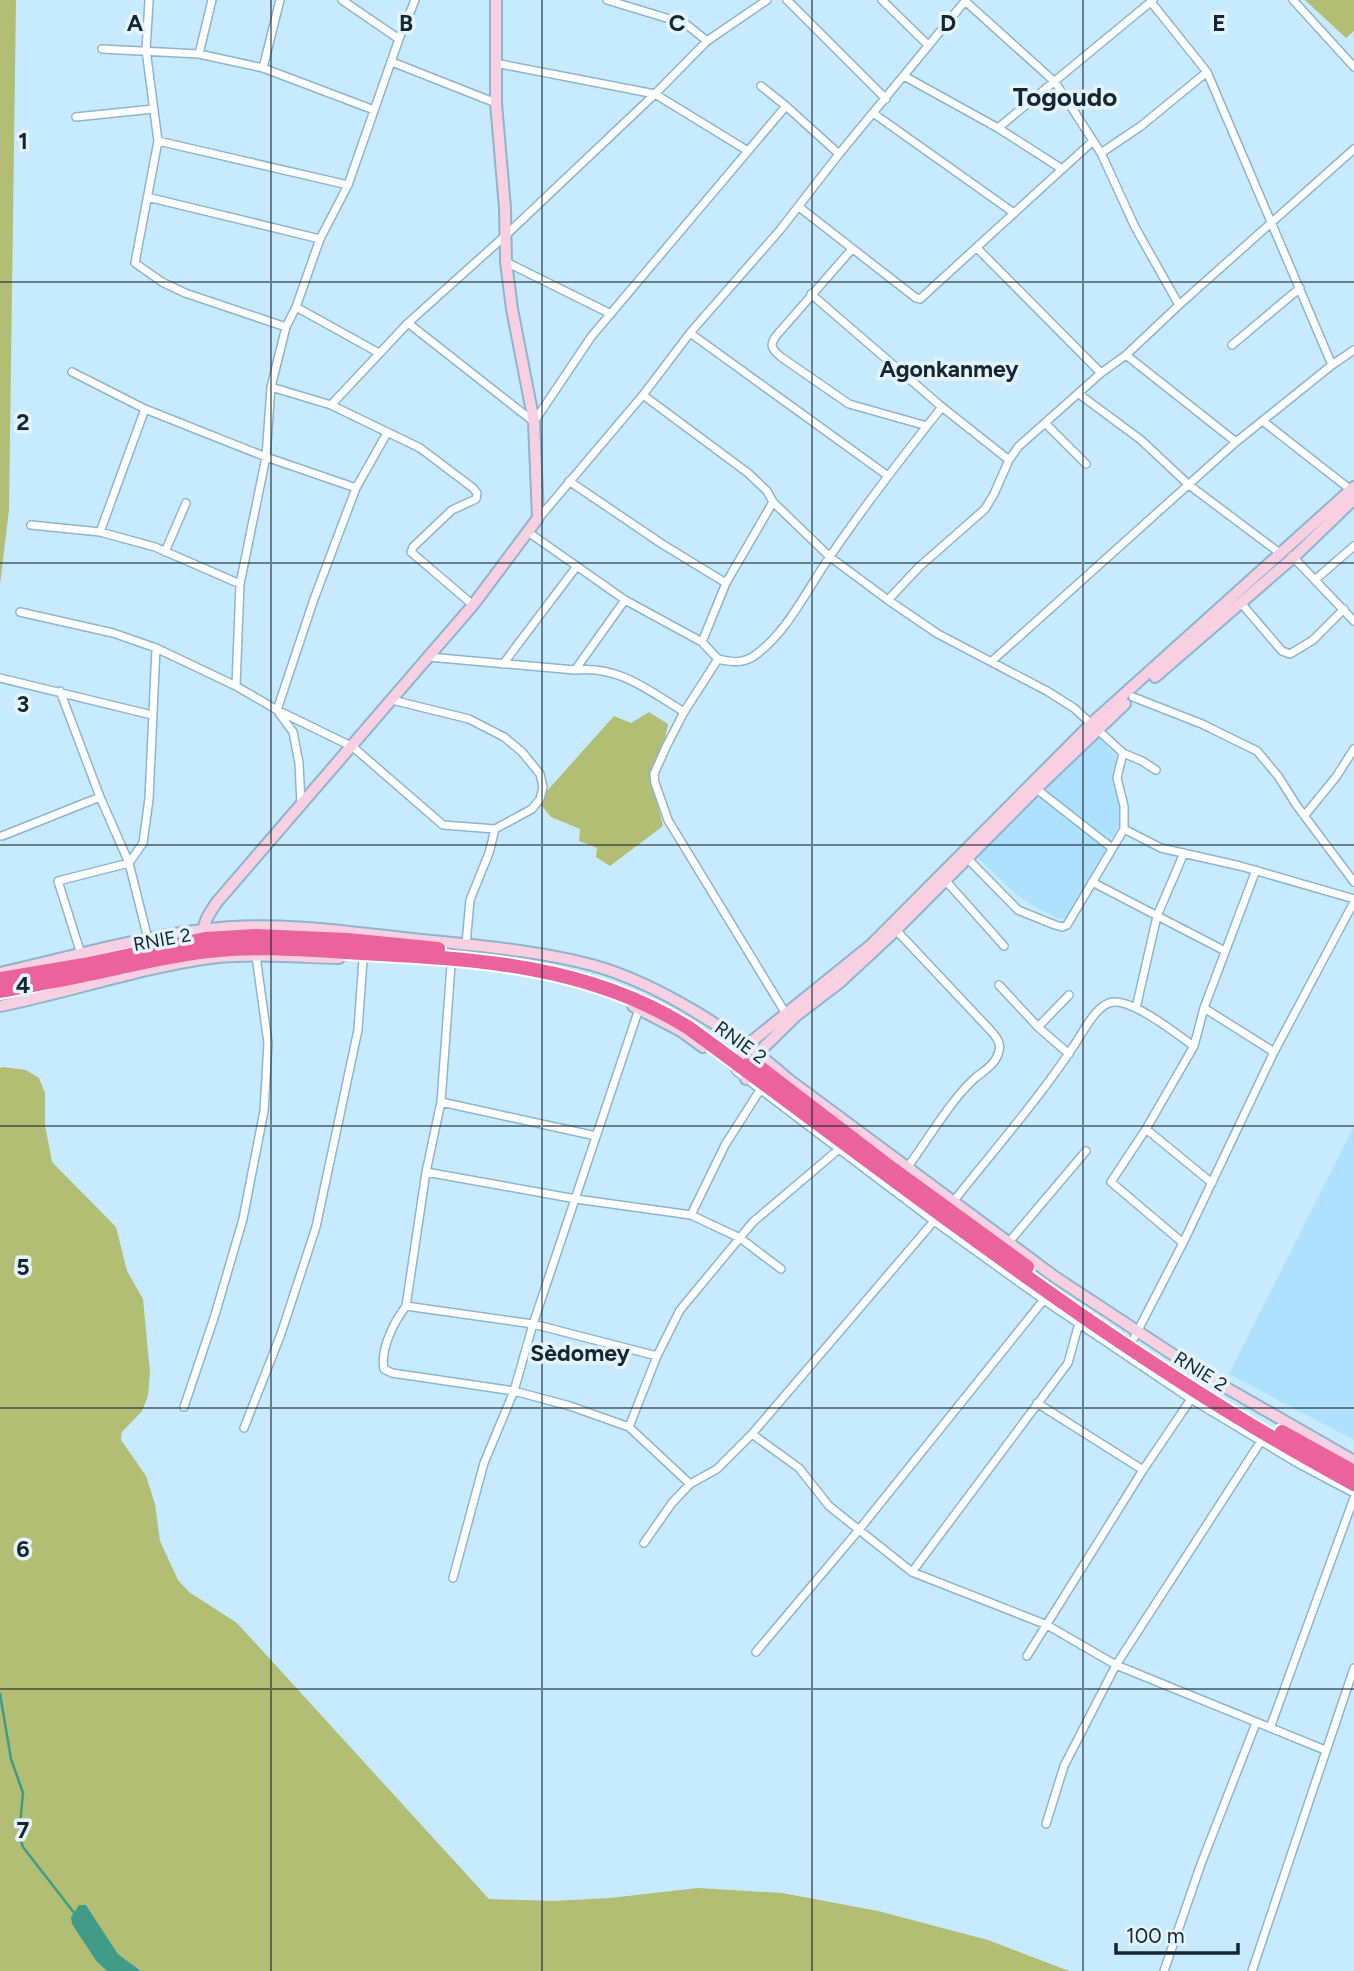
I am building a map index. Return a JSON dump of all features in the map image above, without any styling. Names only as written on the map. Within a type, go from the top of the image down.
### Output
[{"type":"highway","name":"RNIE 2","points":[[0,979],[206,940],[256,936],[391,943],[544,963],[587,972],[628,986],[677,1010],[879,1171],[1046,1297],[1195,1391],[1354,1485]]},
{"type":"highway","name":"RNIE 2","points":[[0,991],[88,975],[152,959],[206,940]]},
{"type":"highway","name":"RNIE 2","points":[[746,1063],[1052,1285],[1270,1425],[1354,1472]]},
{"type":"main road","points":[[206,940],[209,914],[217,902],[353,747],[473,604],[538,518],[534,422],[512,309],[506,262],[496,103],[496,0]]},
{"type":"main road","points":[[1095,726],[1133,696],[1279,554],[1353,492]]},
{"type":"main road","points":[[746,1063],[786,1014],[871,945],[1095,726],[1183,647],[1241,603],[1295,556],[1353,492]]},
{"type":"main road","points":[[746,1063],[896,930],[946,881],[965,856]]},
{"type":"main road","points":[[0,973],[148,939],[206,940],[255,926],[344,931],[466,944],[592,965],[632,980],[687,1007],[746,1063]]},
{"type":"main road","points":[[0,1006],[151,969],[212,958],[256,956],[451,965],[530,974],[580,986],[639,1009],[746,1063],[788,1079],[1136,1337],[1354,1461]]},
{"type":"street","points":[[199,54],[212,0]]},
{"type":"street","points":[[263,68],[280,0]]},
{"type":"street","points":[[342,0],[399,39]]},
{"type":"street","points":[[236,686],[240,584],[266,457],[271,387],[286,327],[296,307],[320,239],[348,185],[415,0]]},
{"type":"street","points":[[607,0],[685,24],[707,41]]},
{"type":"street","points":[[331,405],[408,323],[506,235],[707,41],[767,0]]},
{"type":"street","points":[[787,0],[886,99]]},
{"type":"street","points":[[882,0],[928,45]]},
{"type":"street","points":[[1293,0],[1354,67]]},
{"type":"street","points":[[149,1],[146,50],[158,141],[135,263],[162,282],[185,293],[286,327]]},
{"type":"street","points":[[538,518],[643,395],[690,333],[799,207],[839,154],[965,1],[1055,82],[1101,153],[1135,227],[1179,305]]},
{"type":"street","points":[[998,128],[1152,1],[1207,72],[1332,365]]},
{"type":"street","points":[[102,49],[199,54],[263,68],[374,110]]},
{"type":"street","points":[[392,62],[496,103]]},
{"type":"street","points":[[495,63],[655,94],[748,150]]},
{"type":"street","points":[[1101,153],[1141,126],[1207,72]]},
{"type":"street","points":[[904,76],[998,128],[1062,169]]},
{"type":"street","points":[[761,86],[839,154]]},
{"type":"street","points":[[408,323],[534,422],[590,337],[786,106]]},
{"type":"street","points":[[76,117],[153,109]]},
{"type":"street","points":[[873,113],[1014,214]]},
{"type":"street","points":[[158,141],[348,185]]},
{"type":"street","points":[[799,207],[916,299],[920,299],[1093,141]]},
{"type":"street","points":[[888,600],[919,567],[985,509],[1018,447],[1101,373],[1126,355],[1354,149]]},
{"type":"street","points":[[148,197],[320,239]]},
{"type":"street","points":[[977,248],[1101,373]]},
{"type":"street","points":[[852,249],[772,343],[775,352],[849,404],[927,426]]},
{"type":"street","points":[[506,262],[611,314]]},
{"type":"street","points":[[1232,345],[1300,288]]},
{"type":"street","points":[[811,294],[942,407],[1009,460]]},
{"type":"street","points":[[296,307],[379,354]]},
{"type":"street","points":[[690,333],[888,476]]},
{"type":"street","points":[[992,661],[1236,442],[1354,350]]},
{"type":"street","points":[[1126,355],[1236,442]]},
{"type":"street","points":[[72,372],[145,409],[266,457],[356,488]]},
{"type":"street","points":[[271,387],[331,405],[436,458],[477,493],[476,499],[452,510],[412,547],[411,552],[473,604]]},
{"type":"street","points":[[1079,394],[1141,440],[1189,485],[1279,554],[1295,556],[1354,621]]},
{"type":"street","points":[[643,395],[748,473],[773,502],[830,557],[888,600],[939,634],[1047,691],[1095,726],[1123,753],[1147,763],[1156,770]]},
{"type":"street","points":[[528,532],[625,600],[702,642],[718,659],[740,662],[752,657],[777,636],[888,476],[942,407]]},
{"type":"street","points":[[100,532],[145,409]]},
{"type":"street","points":[[1264,422],[1353,492]]},
{"type":"street","points":[[1045,423],[1086,464]]},
{"type":"street","points":[[276,710],[356,488],[387,433]]},
{"type":"street","points":[[569,481],[662,544],[726,583]]},
{"type":"street","points":[[702,642],[726,583],[773,502]]},
{"type":"street","points":[[164,552],[186,503]]},
{"type":"street","points":[[31,525],[100,532],[155,547],[240,584]]},
{"type":"street","points":[[1315,579],[1354,546]]},
{"type":"street","points":[[503,664],[577,566]]},
{"type":"street","points":[[575,670],[625,600]]},
{"type":"street","points":[[1241,603],[1282,651],[1290,654],[1313,640],[1344,609]]},
{"type":"street","points":[[20,612],[113,633],[156,648],[236,686],[276,710],[353,747],[443,825],[495,829],[532,809],[540,799],[543,787],[540,774],[522,752],[488,727],[469,719],[392,700]]},
{"type":"street","points":[[81,954],[58,881],[129,863],[143,843],[149,799],[156,648]]},
{"type":"street","points":[[428,657],[575,670],[594,667],[617,673],[684,712]]},
{"type":"street","points":[[718,659],[684,712],[654,774],[659,799],[668,820],[786,1014]]},
{"type":"street","points":[[0,678],[152,715]]},
{"type":"street","points":[[60,691],[100,797],[129,863],[148,939]]},
{"type":"street","points":[[1133,696],[1248,745],[1269,765],[1354,882]]},
{"type":"street","points":[[276,710],[293,732],[299,763],[301,805]]},
{"type":"street","points":[[1306,815],[1331,785],[1354,749]]},
{"type":"street","points":[[965,856],[1018,910],[1062,927],[1070,922],[1124,829],[1124,806],[1117,778],[1123,753]]},
{"type":"street","points":[[1033,786],[1112,848]]},
{"type":"street","points":[[2,836],[100,797]]},
{"type":"street","points":[[466,944],[470,900],[489,853],[495,829]]},
{"type":"street","points":[[1124,829],[1161,848],[1256,870],[1354,900],[1274,1052],[1136,1337]]},
{"type":"street","points":[[1136,1008],[1144,965],[1154,940],[1157,916],[1184,853]]},
{"type":"street","points":[[1183,1243],[1111,1182],[1146,1129],[1194,1046],[1204,1007],[1256,870]]},
{"type":"street","points":[[946,881],[1004,946]]},
{"type":"street","points":[[1092,882],[1226,951]]},
{"type":"street","points":[[896,930],[992,1032],[1000,1049],[988,1069],[963,1090],[907,1167]]},
{"type":"street","points":[[184,1408],[243,1219],[264,1111],[268,1043],[256,956]]},
{"type":"street","points":[[244,1428],[281,1334],[316,1227],[358,1030],[363,959]]},
{"type":"street","points":[[451,965],[441,1102],[426,1172],[406,1306],[397,1318],[382,1360],[383,1369],[392,1373],[514,1391],[570,1406],[629,1427],[690,1484]]},
{"type":"street","points":[[999,985],[1038,1027],[1069,1054]]},
{"type":"street","points":[[1038,1027],[1069,995]]},
{"type":"street","points":[[953,1202],[1069,1054],[1097,1013],[1108,1003],[1120,1002],[1136,1008],[1194,1046]]},
{"type":"street","points":[[1204,1007],[1274,1052]]},
{"type":"street","points":[[453,1578],[484,1463],[514,1391],[533,1324],[639,1009]]},
{"type":"street","points":[[746,1063],[760,1090],[934,1221],[1191,1399],[1354,1496],[1270,1728]]},
{"type":"street","points":[[691,1215],[725,1145],[760,1090]]},
{"type":"street","points":[[441,1102],[596,1136]]},
{"type":"street","points":[[1146,1129],[1212,1183]]},
{"type":"street","points":[[629,1427],[657,1356],[680,1310],[753,1222],[839,1149]]},
{"type":"street","points":[[1009,1242],[1086,1151]]},
{"type":"street","points":[[426,1172],[576,1199],[691,1215],[740,1238],[781,1269]]},
{"type":"street","points":[[643,1543],[672,1503],[690,1484],[717,1469],[752,1434],[934,1221]]},
{"type":"street","points":[[756,1652],[858,1531],[1046,1297]]},
{"type":"street","points":[[406,1306],[533,1324],[657,1356]]},
{"type":"street","points":[[912,1572],[1068,1363],[1079,1323]]},
{"type":"street","points":[[1027,1656],[1143,1470],[1191,1399]]},
{"type":"street","points":[[1037,1403],[1143,1470]]},
{"type":"street","points":[[752,1434],[799,1468],[829,1506],[912,1572],[1047,1625],[1116,1665],[1325,1750]]},
{"type":"street","points":[[1046,1824],[1064,1766],[1116,1665],[1261,1441]]},
{"type":"street","points":[[1252,1971],[1354,1668]]},
{"type":"street","points":[[1164,1971],[1201,1864],[1256,1723]]},
{"type":"shaded area","points":[[0,0],[16,0],[9,510],[0,585]]},
{"type":"shaded area","points":[[1305,0],[1354,0],[1354,31],[1346,38]]},
{"type":"shaded area","points":[[649,712],[668,724],[664,744],[651,775],[663,826],[610,866],[596,857],[597,848],[579,841],[580,829],[551,817],[538,801],[614,716],[631,723]]},
{"type":"shaded area","points":[[1095,733],[1118,758],[1114,770],[1117,797],[1122,809],[1120,824],[1067,918],[1059,919],[1016,894],[974,854]]},
{"type":"shaded area","points":[[0,1068],[26,1070],[39,1078],[45,1093],[45,1125],[52,1162],[116,1227],[127,1271],[143,1299],[150,1372],[148,1396],[142,1411],[122,1432],[121,1440],[146,1476],[155,1504],[160,1541],[178,1580],[189,1592],[237,1623],[489,1899],[551,1901],[610,1898],[698,1888],[782,1893],[878,1911],[988,1940],[1069,1971],[141,1971],[118,1954],[86,1905],[97,1962],[107,1971],[0,1971]]},
{"type":"shaded area","points":[[1354,1126],[1354,1440],[1229,1374]]},
{"type":"shaded area","points":[[79,1905],[86,1905],[118,1954],[141,1971],[107,1971],[97,1962],[72,1924],[71,1917]]},
{"type":"waterway","points":[[0,1694],[11,1759],[23,1793],[19,1835],[23,1847],[75,1914]]},
{"type":"district","name":"Togoudo","points":[[1065,97]]},
{"type":"district","name":"Agonkanmey","points":[[949,369]]},
{"type":"district","name":"Sèdomey","points":[[580,1353]]}]
